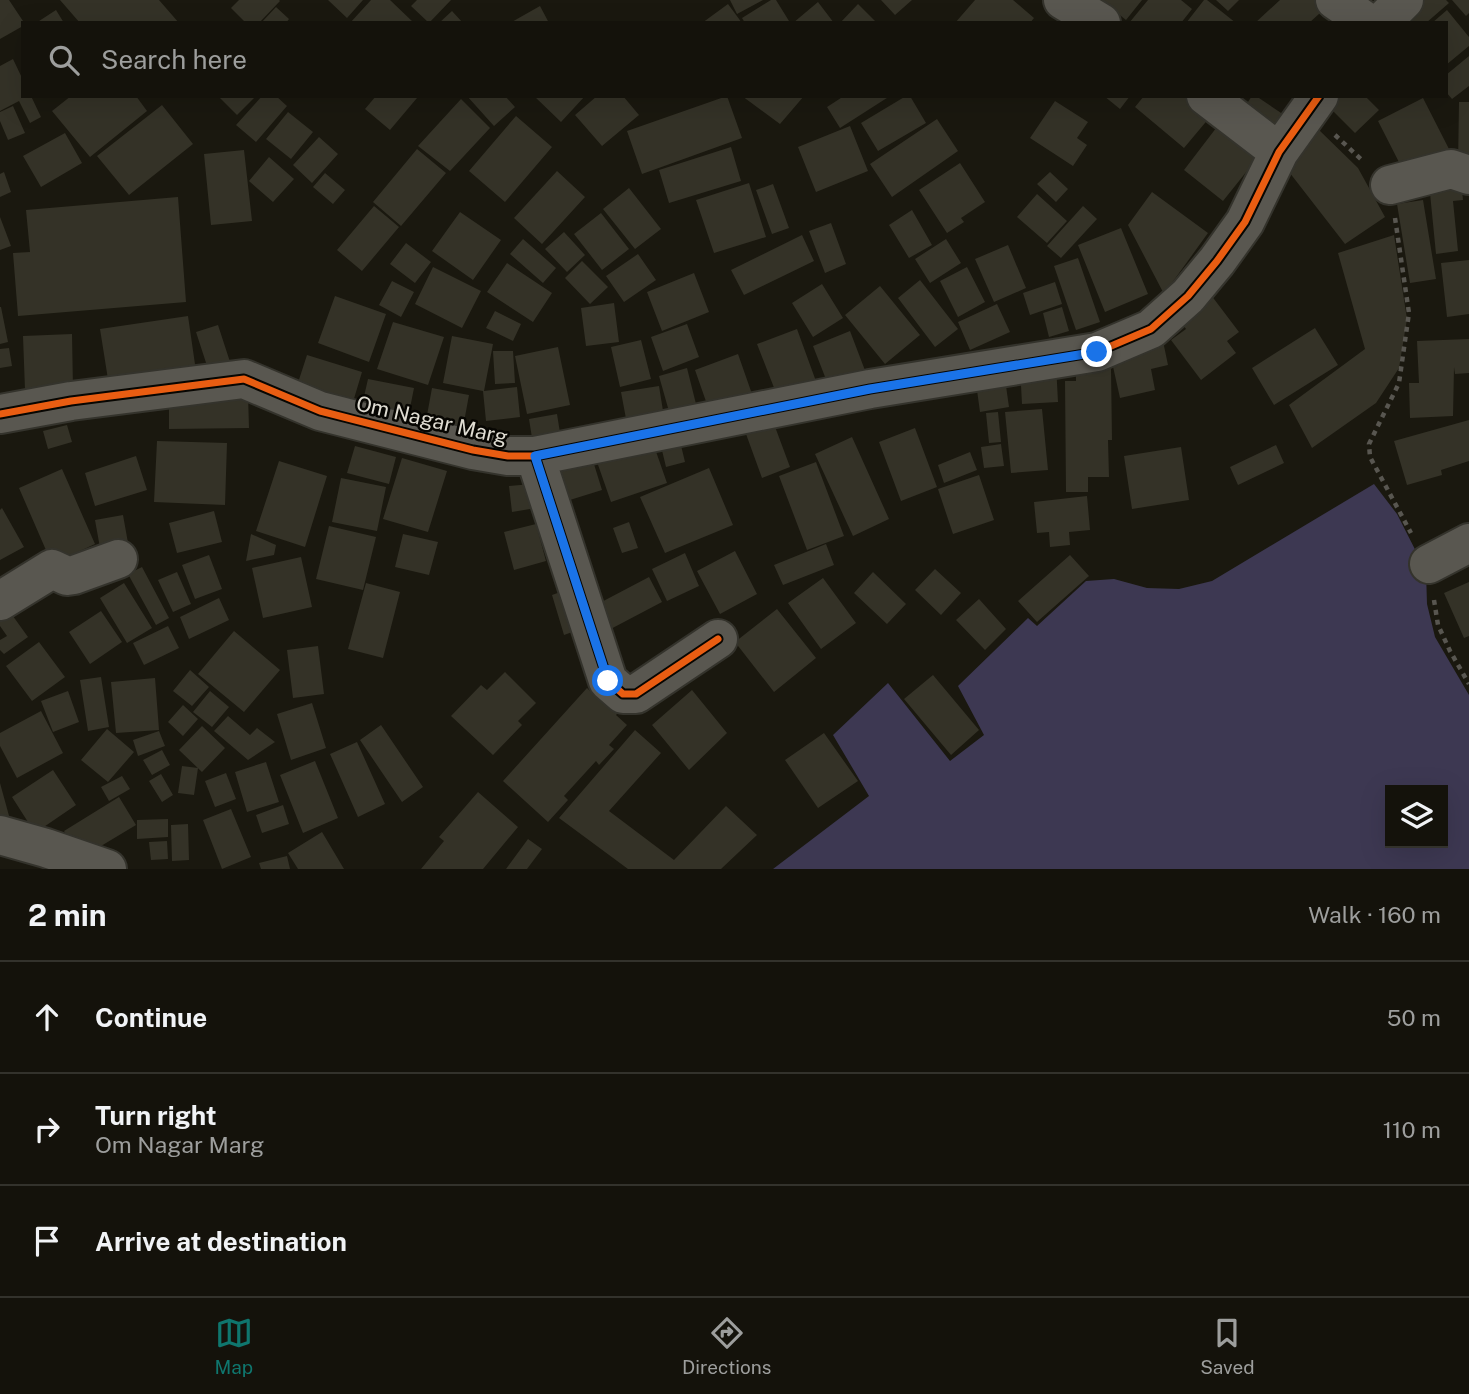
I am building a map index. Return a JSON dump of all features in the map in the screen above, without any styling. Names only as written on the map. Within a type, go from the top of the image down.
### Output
[{"type":"street","points":[[1063,0],[1098,21]]},
{"type":"street","points":[[1335,0],[1365,21]]},
{"type":"street","points":[[1383,21],[1404,0]]},
{"type":"street","points":[[1209,98],[1279,152]]},
{"type":"street","name":"Om Nagar Marg","points":[[0,414],[71,401],[244,379],[320,411],[472,450],[508,456],[535,456],[870,389],[1097,352],[1152,329],[1188,296],[1245,222],[1279,152],[1314,103]]},
{"type":"street","points":[[1390,185],[1451,169],[1469,175]]},
{"type":"street","points":[[535,456],[608,681],[623,694],[636,694],[718,639]]},
{"type":"street","points":[[1429,565],[1469,543]]},
{"type":"street","points":[[0,601],[52,569],[67,576],[74,575],[118,559]]},
{"type":"street","points":[[0,835],[107,869]]},
{"type":"path","points":[[1314,103],[1390,185],[1409,313],[1399,383],[1369,444],[1370,457],[1392,502],[1429,565],[1438,625],[1469,684]]},
{"type":"shaded area","points":[[1374,484],[1397,514],[1426,571],[1427,604],[1435,637],[1469,695],[1469,869],[773,869],[869,796],[833,735],[888,683],[950,761],[984,735],[958,686],[1028,618],[1037,626],[1086,581],[1114,579],[1147,588],[1179,589],[1212,581]]},
{"type":"building","points":[[0,0],[9,0],[23,21],[21,27],[0,39]]},
{"type":"building","points":[[60,0],[159,0],[177,21],[78,21]]},
{"type":"building","points":[[239,0],[280,1],[261,21],[244,21],[231,8]]},
{"type":"building","points":[[328,0],[363,0],[347,18]]},
{"type":"building","points":[[371,0],[390,0],[412,21],[352,21]]},
{"type":"building","points":[[417,0],[451,0],[431,21],[427,21],[411,6]]},
{"type":"building","points":[[730,0],[763,0],[737,14]]},
{"type":"building","points":[[771,0],[776,0],[789,21],[744,21],[742,18]]},
{"type":"building","points":[[881,0],[912,0],[895,15]]},
{"type":"building","points":[[975,0],[1013,0],[1034,18],[1032,21],[957,21]]},
{"type":"building","points":[[1101,0],[1142,0],[1126,20]]},
{"type":"building","points":[[1148,0],[1181,0],[1192,9],[1183,21],[1131,21]]},
{"type":"building","points":[[1204,0],[1207,0],[1233,21],[1188,21]]},
{"type":"building","points":[[1216,0],[1239,0],[1228,11]]},
{"type":"building","points":[[1280,0],[1327,0],[1330,4],[1311,21],[1257,21]]},
{"type":"building","points":[[1410,0],[1446,0],[1449,3],[1428,21],[1387,21]]},
{"type":"building","points":[[1452,0],[1469,0],[1469,13],[1466,16]]},
{"type":"building","points":[[818,2],[832,21],[795,21]]},
{"type":"building","points":[[728,4],[741,21],[705,21]]},
{"type":"building","points":[[858,4],[875,21],[842,21]]},
{"type":"building","points":[[540,6],[548,21],[514,21]]},
{"type":"building","points":[[276,7],[289,19],[288,21],[263,21]]},
{"type":"building","points":[[56,10],[63,21],[39,21]]},
{"type":"building","points":[[1447,10],[1469,37],[1469,46],[1448,63],[1448,21],[1434,21]]},
{"type":"building","points":[[452,11],[461,21],[441,21]]},
{"type":"building","points":[[1469,56],[1469,86],[1452,99],[1448,94],[1448,73]]},
{"type":"building","points":[[13,59],[21,76],[21,98],[32,98],[41,117],[30,123],[19,101],[0,111],[0,66]]},
{"type":"building","points":[[68,98],[137,98],[147,111],[90,157],[52,111]]},
{"type":"building","points":[[220,98],[254,98],[237,115]]},
{"type":"building","points":[[260,98],[278,98],[287,106],[256,142],[236,125]]},
{"type":"building","points":[[374,98],[417,98],[390,130],[365,109]]},
{"type":"building","points":[[469,98],[507,98],[515,107],[494,126]]},
{"type":"building","points":[[536,98],[583,98],[561,122]]},
{"type":"building","points":[[595,98],[625,98],[639,115],[602,146],[575,115]]},
{"type":"building","points":[[728,98],[742,138],[642,174],[627,131]]},
{"type":"building","points":[[745,98],[802,98],[780,124]]},
{"type":"building","points":[[841,98],[887,98],[840,128],[827,107]]},
{"type":"building","points":[[903,98],[911,98],[926,123],[878,151],[861,123]]},
{"type":"building","points":[[1106,98],[1128,98],[1120,109]]},
{"type":"building","points":[[1142,98],[1199,98],[1215,111],[1184,148],[1135,107]]},
{"type":"building","points":[[1251,98],[1259,98],[1287,117],[1273,138],[1239,115]]},
{"type":"building","points":[[1333,98],[1367,98],[1379,110],[1355,133],[1327,105]]},
{"type":"building","points":[[1423,98],[1449,149],[1404,172],[1378,121]]},
{"type":"building","points":[[461,99],[490,128],[450,171],[418,146]]},
{"type":"building","points":[[1055,101],[1088,122],[1077,138],[1087,145],[1073,166],[1030,138]]},
{"type":"building","points":[[1459,102],[1469,102],[1469,167],[1458,167]]},
{"type":"building","points":[[162,105],[193,144],[129,195],[97,156]]},
{"type":"building","points":[[13,106],[25,133],[8,140],[0,121],[0,112]]},
{"type":"building","points":[[288,112],[313,132],[291,159],[266,139]]},
{"type":"building","points":[[516,116],[552,147],[505,202],[469,171]]},
{"type":"building","points":[[937,119],[958,151],[892,197],[870,164]]},
{"type":"building","points":[[1223,119],[1263,151],[1223,201],[1184,170]]},
{"type":"building","points":[[850,126],[868,171],[816,192],[798,147]]},
{"type":"building","points":[[1318,129],[1358,168],[1385,217],[1345,244],[1279,159]]},
{"type":"building","points":[[65,133],[82,163],[41,187],[23,156]]},
{"type":"building","points":[[319,137],[338,154],[312,183],[293,165]]},
{"type":"building","points":[[731,147],[741,181],[669,203],[659,170]]},
{"type":"building","points":[[417,149],[446,173],[401,226],[373,202]]},
{"type":"building","points":[[244,150],[252,221],[211,225],[204,154]]},
{"type":"building","points":[[269,157],[294,179],[273,202],[249,181]]},
{"type":"building","points":[[960,163],[985,202],[961,218],[964,222],[947,233],[919,190]]},
{"type":"building","points":[[557,171],[585,197],[542,244],[514,218]]},
{"type":"building","points":[[4,172],[11,192],[0,197],[0,174]]},
{"type":"building","points":[[1050,172],[1068,189],[1056,202],[1037,184]]},
{"type":"building","points":[[325,173],[345,190],[333,204],[313,187]]},
{"type":"building","points":[[1461,180],[1463,200],[1453,201],[1458,251],[1436,254],[1429,183]]},
{"type":"building","points":[[749,183],[766,237],[714,253],[696,200]]},
{"type":"building","points":[[773,184],[789,228],[772,234],[756,190]]},
{"type":"building","points":[[629,188],[661,229],[635,249],[603,209]]},
{"type":"building","points":[[1152,192],[1208,233],[1164,294],[1128,225]]},
{"type":"building","points":[[1037,194],[1067,221],[1047,243],[1017,217]]},
{"type":"building","points":[[178,197],[186,302],[18,316],[13,253],[30,252],[26,210]]},
{"type":"building","points":[[1423,200],[1436,279],[1410,283],[1397,204]]},
{"type":"building","points":[[374,206],[399,227],[362,271],[337,250]]},
{"type":"building","points":[[1083,206],[1097,219],[1061,258],[1047,246]]},
{"type":"building","points":[[912,210],[932,245],[909,258],[889,225]]},
{"type":"building","points":[[460,212],[501,240],[473,280],[432,251]]},
{"type":"building","points":[[601,213],[629,249],[602,270],[574,234]]},
{"type":"building","points":[[0,217],[11,246],[0,250]]},
{"type":"building","points":[[831,223],[846,264],[825,273],[809,231]]},
{"type":"building","points":[[1121,228],[1148,294],[1105,312],[1078,245]]},
{"type":"building","points":[[564,232],[585,255],[567,272],[545,249]]},
{"type":"building","points":[[802,235],[814,261],[744,295],[731,270]]},
{"type":"building","points":[[1394,235],[1407,319],[1399,368],[1376,403],[1312,448],[1289,405],[1365,349],[1338,253]]},
{"type":"building","points":[[523,239],[556,268],[543,283],[510,254]]},
{"type":"building","points":[[946,239],[961,263],[930,283],[915,259]]},
{"type":"building","points":[[406,243],[431,262],[415,283],[390,264]]},
{"type":"building","points":[[1008,245],[1026,288],[994,302],[975,259]]},
{"type":"building","points":[[638,254],[656,280],[624,302],[606,276]]},
{"type":"building","points":[[1078,258],[1100,322],[1076,330],[1054,266]]},
{"type":"building","points":[[1469,260],[1469,314],[1447,317],[1441,263]]},
{"type":"building","points":[[582,261],[608,287],[590,304],[565,278]]},
{"type":"building","points":[[507,263],[552,293],[533,322],[487,292]]},
{"type":"building","points":[[433,267],[481,291],[462,328],[415,304]]},
{"type":"building","points":[[967,267],[985,302],[958,317],[940,281]]},
{"type":"building","points":[[694,273],[709,312],[662,331],[647,292]]},
{"type":"building","points":[[920,280],[958,329],[935,347],[898,298]]},
{"type":"building","points":[[392,281],[414,292],[401,317],[379,305]]},
{"type":"building","points":[[1055,282],[1062,304],[1030,315],[1023,293]]},
{"type":"building","points":[[822,284],[843,318],[813,337],[792,303]]},
{"type":"building","points":[[880,286],[920,335],[885,364],[845,315]]},
{"type":"building","points":[[1211,295],[1239,332],[1227,341],[1236,353],[1201,380],[1171,340],[1186,329],[1179,319]]},
{"type":"building","points":[[335,296],[386,314],[369,362],[318,343]]},
{"type":"building","points":[[614,303],[619,342],[586,346],[581,308]]},
{"type":"building","points":[[997,304],[1010,332],[970,350],[958,322]]},
{"type":"building","points":[[0,307],[8,342],[0,344]]},
{"type":"building","points":[[1062,307],[1069,331],[1049,337],[1043,313]]},
{"type":"building","points":[[495,311],[521,324],[513,341],[486,328]]},
{"type":"building","points":[[188,316],[197,378],[110,392],[100,329]]},
{"type":"building","points":[[393,322],[444,337],[428,385],[377,369]]},
{"type":"building","points":[[687,324],[699,357],[663,371],[651,337]]},
{"type":"building","points":[[218,325],[232,368],[210,375],[196,332]]},
{"type":"building","points":[[1315,328],[1338,365],[1274,405],[1252,368]]},
{"type":"building","points":[[797,329],[817,384],[778,398],[757,344]]},
{"type":"building","points":[[850,331],[866,373],[829,387],[813,346]]},
{"type":"building","points":[[72,334],[73,389],[25,390],[23,336]]},
{"type":"building","points":[[452,336],[493,344],[484,391],[517,387],[520,417],[486,421],[483,391],[443,383]]},
{"type":"building","points":[[1469,339],[1469,373],[1455,374],[1454,367],[1453,416],[1410,418],[1409,383],[1419,383],[1417,341]]},
{"type":"building","points":[[641,340],[651,379],[620,387],[611,347]]},
{"type":"building","points":[[1163,341],[1168,365],[1151,369],[1155,390],[1120,398],[1110,353]]},
{"type":"building","points":[[558,347],[570,405],[527,414],[515,356]]},
{"type":"building","points":[[9,348],[12,366],[0,368],[0,349]]},
{"type":"building","points":[[493,351],[513,351],[515,383],[495,384]]},
{"type":"building","points":[[738,354],[752,394],[709,410],[695,370]]},
{"type":"building","points":[[307,355],[362,372],[350,412],[294,395]]},
{"type":"building","points":[[1056,364],[1058,402],[1022,404],[1020,367]]},
{"type":"building","points":[[687,368],[697,408],[670,415],[659,376]]},
{"type":"building","points":[[1111,369],[1112,440],[1108,440],[1109,477],[1088,477],[1088,492],[1066,492],[1065,381],[1076,381],[1076,370]]},
{"type":"building","points":[[368,379],[414,388],[407,423],[360,414]]},
{"type":"building","points":[[1005,379],[1009,407],[980,412],[976,383]]},
{"type":"building","points":[[659,386],[664,417],[627,424],[621,392]]},
{"type":"building","points":[[432,388],[469,395],[462,433],[425,426]]},
{"type":"building","points":[[248,394],[249,428],[169,429],[169,395]]},
{"type":"building","points":[[1042,409],[1048,470],[1011,473],[1005,412]]},
{"type":"building","points":[[998,412],[1001,442],[989,443],[986,413]]},
{"type":"building","points":[[557,414],[561,439],[533,444],[529,419]]},
{"type":"building","points":[[1469,420],[1469,461],[1441,470],[1442,475],[1407,485],[1394,441]]},
{"type":"building","points":[[774,424],[790,467],[762,478],[746,434]]},
{"type":"building","points":[[67,425],[72,442],[48,449],[43,431]]},
{"type":"building","points":[[915,428],[937,487],[901,501],[879,442]]},
{"type":"building","points":[[679,437],[685,462],[666,467],[660,442]]},
{"type":"building","points":[[852,437],[889,519],[853,536],[815,454]]},
{"type":"building","points":[[652,440],[667,483],[611,502],[596,459]]},
{"type":"building","points":[[157,441],[227,443],[225,505],[154,502]]},
{"type":"building","points":[[1001,444],[1004,466],[984,468],[981,447]]},
{"type":"building","points":[[1276,445],[1284,463],[1238,485],[1230,467]]},
{"type":"building","points":[[355,446],[396,457],[389,484],[347,473]]},
{"type":"building","points":[[1181,447],[1189,500],[1132,509],[1124,456]]},
{"type":"building","points":[[589,448],[602,490],[557,504],[545,461]]},
{"type":"building","points":[[970,452],[977,470],[944,483],[938,465]]},
{"type":"building","points":[[136,456],[147,490],[95,506],[85,473]]},
{"type":"building","points":[[402,458],[447,471],[428,532],[383,519]]},
{"type":"building","points":[[279,461],[327,476],[305,547],[256,531]]},
{"type":"building","points":[[816,462],[844,536],[807,550],[779,476]]},
{"type":"building","points":[[709,468],[733,525],[665,553],[640,497]]},
{"type":"building","points":[[62,469],[95,544],[52,564],[19,488]]},
{"type":"building","points":[[979,475],[994,520],[953,534],[938,489]]},
{"type":"building","points":[[341,478],[386,487],[377,531],[332,522]]},
{"type":"building","points":[[532,484],[536,508],[512,512],[509,486]]},
{"type":"building","points":[[1087,496],[1090,530],[1069,532],[1070,545],[1050,547],[1049,532],[1037,533],[1034,502]]},
{"type":"building","points":[[2,508],[24,547],[0,560],[0,510]]},
{"type":"building","points":[[214,511],[222,542],[177,553],[169,523]]},
{"type":"building","points":[[123,515],[130,554],[102,559],[95,520]]},
{"type":"building","points":[[629,522],[638,548],[622,553],[613,528]]},
{"type":"building","points":[[536,524],[546,561],[514,570],[504,532]]},
{"type":"building","points":[[329,526],[376,537],[363,590],[316,579]]},
{"type":"building","points":[[251,534],[276,545],[274,555],[246,561]]},
{"type":"building","points":[[403,534],[438,542],[429,575],[395,567]]},
{"type":"building","points":[[826,544],[834,565],[783,585],[774,565]]},
{"type":"building","points":[[735,551],[757,594],[720,614],[697,571]]},
{"type":"building","points":[[685,553],[699,586],[667,601],[652,569]]},
{"type":"building","points":[[209,555],[222,589],[195,599],[182,565]]},
{"type":"building","points":[[1070,555],[1089,576],[1037,622],[1018,601]]},
{"type":"building","points":[[301,557],[312,607],[263,618],[252,568]]},
{"type":"building","points":[[142,567],[169,618],[156,625],[128,574]]},
{"type":"building","points":[[935,569],[961,593],[941,615],[915,590]]},
{"type":"building","points":[[177,572],[191,604],[173,612],[158,580]]},
{"type":"building","points":[[873,572],[906,604],[887,624],[854,593]]},
{"type":"building","points":[[649,577],[662,602],[605,632],[592,607]]},
{"type":"building","points":[[823,578],[856,623],[821,649],[788,603]]},
{"type":"building","points":[[1469,582],[1469,636],[1464,638],[1444,593]]},
{"type":"building","points":[[124,583],[152,628],[127,643],[100,598]]},
{"type":"building","points":[[366,583],[400,592],[383,658],[348,649]]},
{"type":"building","points":[[566,590],[578,630],[564,635],[552,595]]},
{"type":"building","points":[[219,598],[229,620],[189,639],[180,617]]},
{"type":"building","points":[[979,599],[1006,629],[985,650],[956,620]]},
{"type":"building","points":[[5,605],[28,637],[4,654],[0,650],[0,640],[7,636],[0,626],[0,608]]},
{"type":"building","points":[[777,609],[816,658],[774,692],[735,642]]},
{"type":"building","points":[[101,611],[122,642],[90,664],[69,632]]},
{"type":"building","points":[[168,626],[179,648],[144,665],[133,643]]},
{"type":"building","points":[[234,631],[280,670],[244,712],[198,674]]},
{"type":"building","points":[[39,642],[65,677],[32,701],[6,666]]},
{"type":"building","points":[[318,646],[324,694],[293,698],[287,650]]},
{"type":"building","points":[[190,670],[209,687],[192,706],[173,691]]},
{"type":"building","points":[[505,672],[536,703],[518,721],[522,725],[493,755],[451,716],[481,685],[487,690]]},
{"type":"building","points":[[933,675],[979,730],[951,755],[904,699]]},
{"type":"building","points":[[101,677],[109,727],[88,731],[80,680]]},
{"type":"building","points":[[155,678],[159,730],[116,733],[111,682]]},
{"type":"building","points":[[603,687],[624,706],[616,715],[627,725],[609,745],[614,749],[599,765],[596,761],[564,796],[568,800],[548,822],[503,781],[587,688],[595,696]]},
{"type":"building","points":[[692,690],[727,733],[689,770],[652,725]]},
{"type":"building","points":[[68,691],[79,722],[53,732],[41,701]]},
{"type":"building","points":[[210,691],[229,707],[212,727],[193,712]]},
{"type":"building","points":[[312,703],[326,748],[291,760],[277,714]]},
{"type":"building","points":[[183,705],[198,719],[183,736],[168,722]]},
{"type":"building","points":[[41,711],[63,753],[17,778],[0,746],[0,733]]},
{"type":"building","points":[[228,716],[250,735],[257,728],[275,742],[248,760],[214,731]]},
{"type":"building","points":[[381,725],[423,787],[402,802],[360,740]]},
{"type":"building","points":[[202,726],[225,748],[202,772],[179,750]]},
{"type":"building","points":[[107,729],[134,752],[108,782],[81,760]]},
{"type":"building","points":[[635,730],[661,753],[609,811],[674,860],[726,806],[757,835],[721,869],[628,869],[559,818]]},
{"type":"building","points":[[159,731],[165,746],[138,756],[133,740]]},
{"type":"building","points":[[824,733],[858,781],[818,808],[785,760]]},
{"type":"building","points":[[357,742],[385,804],[358,817],[330,754]]},
{"type":"building","points":[[162,750],[170,765],[152,775],[143,760]]},
{"type":"building","points":[[315,761],[338,818],[303,833],[280,775]]},
{"type":"building","points":[[266,762],[279,802],[247,812],[235,772]]},
{"type":"building","points":[[182,766],[198,768],[194,795],[178,793]]},
{"type":"building","points":[[53,770],[76,805],[35,833],[12,797]]},
{"type":"building","points":[[226,773],[236,799],[215,807],[205,781]]},
{"type":"building","points":[[161,774],[173,795],[162,802],[149,781]]},
{"type":"building","points":[[122,776],[130,789],[109,801],[101,787]]},
{"type":"building","points":[[0,783],[11,823],[0,826]]},
{"type":"building","points":[[478,792],[518,827],[483,869],[421,869],[444,841],[439,837]]},
{"type":"building","points":[[119,797],[136,825],[81,858],[64,831]]},
{"type":"building","points":[[283,805],[289,824],[262,833],[256,815]]},
{"type":"building","points":[[231,809],[251,857],[222,869],[203,820]]},
{"type":"building","points":[[168,819],[168,837],[137,839],[137,820]]},
{"type":"building","points":[[188,824],[189,860],[172,861],[171,825]]},
{"type":"building","points":[[322,832],[344,869],[298,869],[288,853]]},
{"type":"building","points":[[528,839],[542,849],[527,869],[506,869]]},
{"type":"building","points":[[167,841],[168,859],[151,860],[149,842]]},
{"type":"building","points":[[287,856],[290,869],[261,869],[259,863]]},
{"type":"cycle path","points":[[0,414],[71,401],[244,379],[320,411],[473,450],[508,456],[535,456],[870,389],[1097,352],[1151,329],[1188,296],[1245,222],[1279,152],[1318,98]]},
{"type":"cycle path","points":[[535,456],[608,681],[623,694],[636,694],[718,639]]},
{"type":"route","points":[[608,681],[535,456],[870,389],[1097,352]]}]
